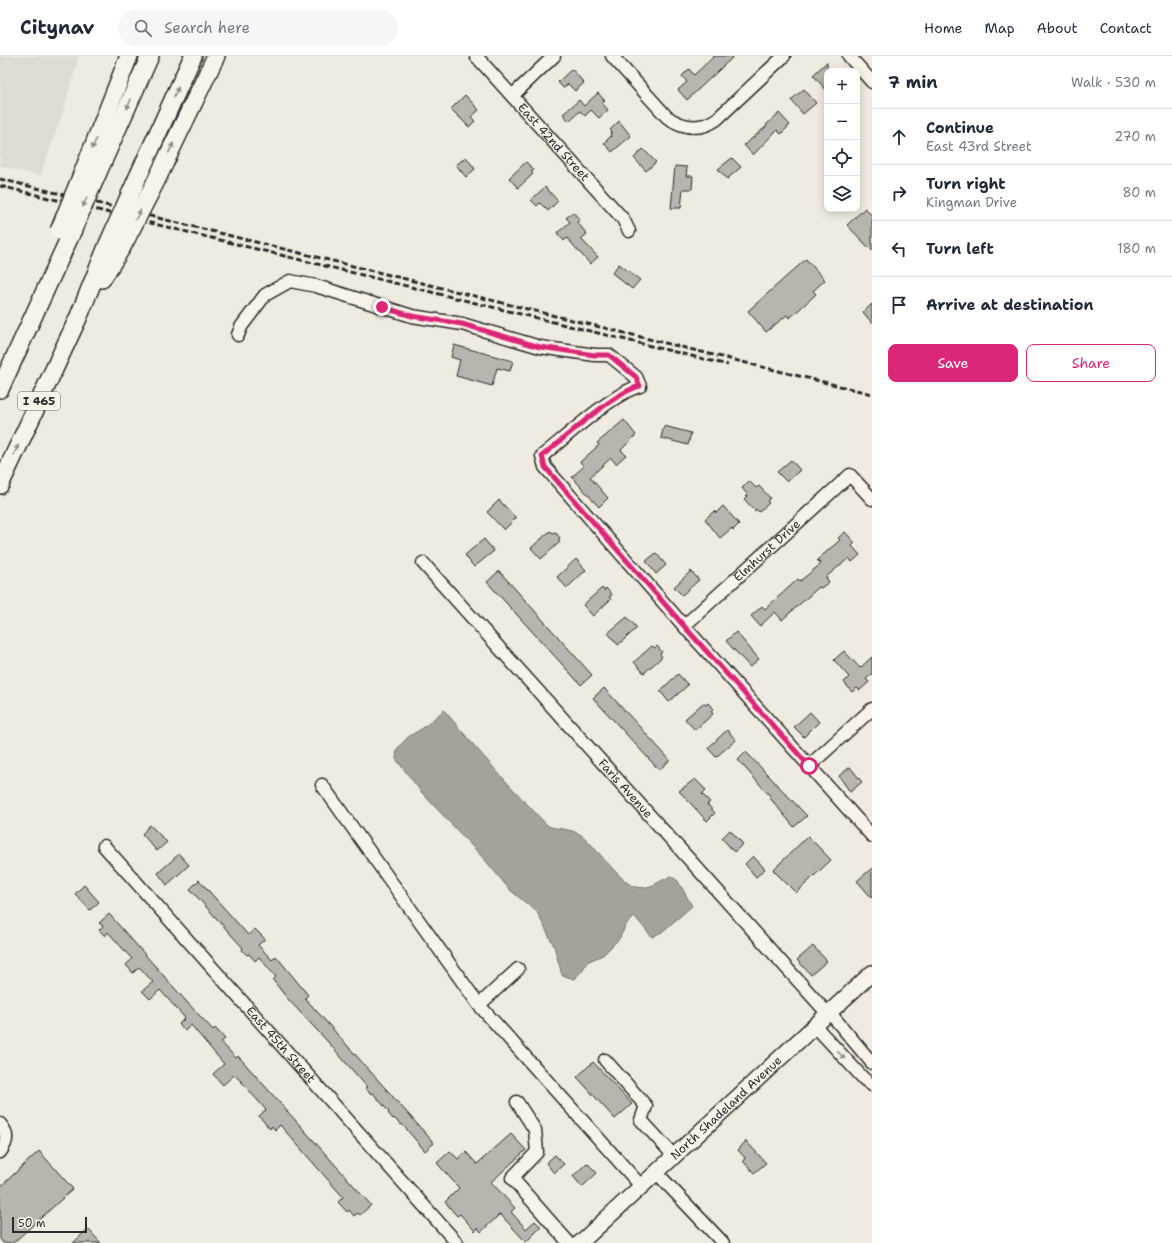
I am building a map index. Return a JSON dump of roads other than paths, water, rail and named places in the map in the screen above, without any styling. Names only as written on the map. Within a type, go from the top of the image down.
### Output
[{"type":"highway","points":[[3,381],[92,168],[129,56]]},
{"type":"highway","points":[[92,168],[150,56]]},
{"type":"highway","name":"I 465","points":[[0,485],[78,316],[115,245],[137,179],[193,56]]},
{"type":"highway","points":[[115,245],[154,184],[216,56]]},
{"type":"main road","name":"North Shadeland Avenue","points":[[580,1243],[872,973]]},
{"type":"street","name":"East 42nd Street","points":[[476,56],[623,219],[629,231]]},
{"type":"street","points":[[512,96],[554,56]]},
{"type":"street","points":[[612,56],[667,117],[678,124],[691,127],[705,126],[713,122],[784,56]]},
{"type":"street","points":[[849,56],[872,82]]},
{"type":"street","points":[[238,335],[246,321],[265,295],[290,281],[316,286],[412,316],[462,324],[540,347],[595,355],[609,355],[636,377],[640,386],[631,388],[616,397],[542,456],[545,467],[684,626],[872,836]]},
{"type":"street","name":"Elmhurst Drive","points":[[684,626],[850,475],[872,499]]},
{"type":"street","name":"Faris Avenue","points":[[423,563],[829,1013],[872,1064]]},
{"type":"street","points":[[809,766],[872,709]]},
{"type":"street","points":[[322,785],[479,1005],[641,1186]]},
{"type":"street","name":"East 45th Street","points":[[104,846],[458,1243]]},
{"type":"street","points":[[479,1005],[518,969]]},
{"type":"street","points":[[815,1026],[864,1079],[872,1085]]},
{"type":"street","points":[[605,1060],[646,1106],[641,1120],[674,1156]]},
{"type":"street","points":[[517,1102],[535,1130],[537,1152],[512,1178],[569,1243]]},
{"type":"street","points":[[0,1124],[5,1131],[6,1141],[0,1152]]},
{"type":"street","points":[[656,1172],[722,1243]]},
{"type":"railway","points":[[0,179],[872,394]]},
{"type":"railway","points":[[0,186],[728,365]]}]
